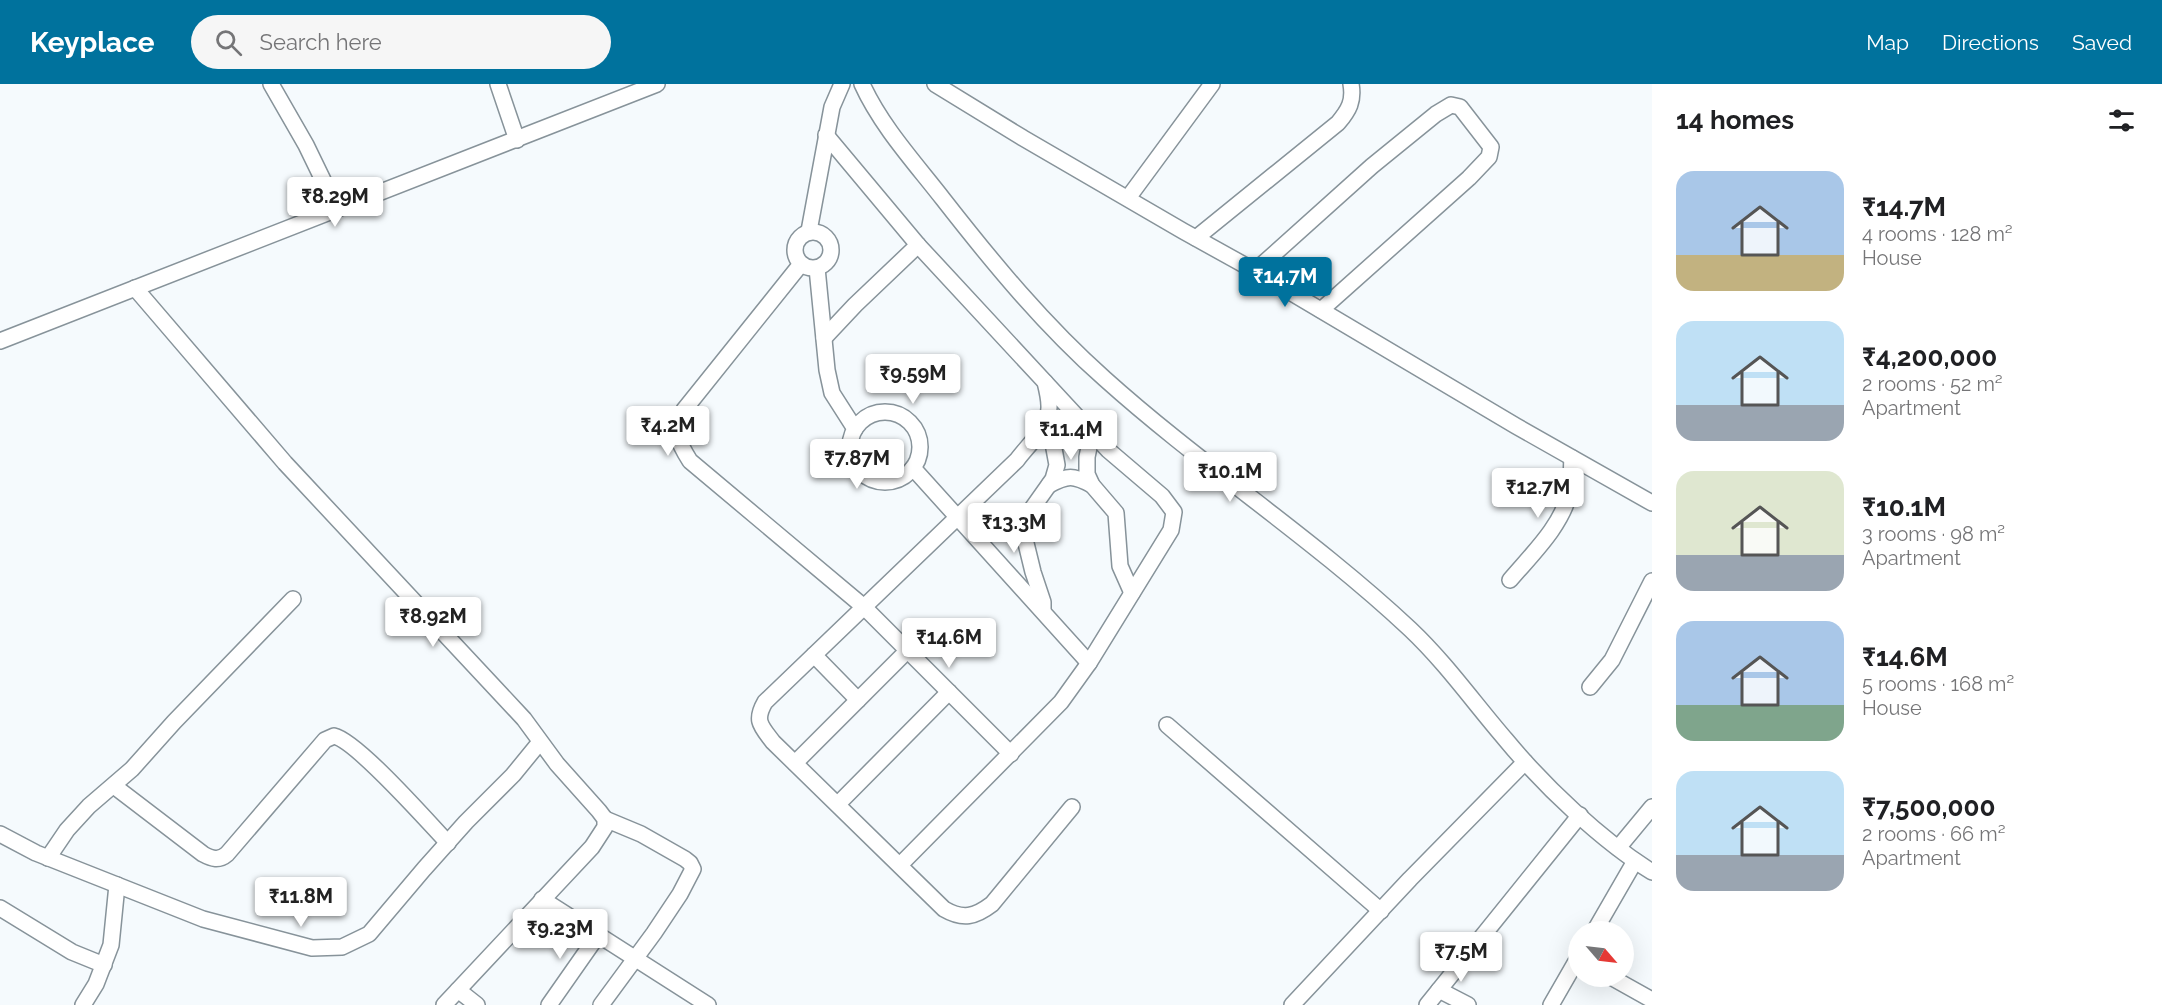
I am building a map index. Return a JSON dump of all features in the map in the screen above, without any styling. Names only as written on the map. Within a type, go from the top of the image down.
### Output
[{"type":"street","points":[[498,84],[517,140]]},
{"type":"street","points":[[0,341],[657,84]]},
{"type":"street","points":[[809,231],[832,107],[842,84]]},
{"type":"street","points":[[862,84],[887,126],[966,229],[1026,301],[1065,343],[1106,381],[1332,562],[1410,629],[1435,654],[1525,762],[1618,848],[1652,872]]},
{"type":"street","points":[[935,84],[1652,503]]},
{"type":"street","points":[[1128,198],[1212,84]]},
{"type":"street","points":[[1196,238],[1338,123],[1352,103],[1351,84]]},
{"type":"street","points":[[278,87],[338,210]]},
{"type":"street","points":[[1255,271],[1372,166],[1447,106],[1458,106],[1490,143],[1489,157],[1469,178],[1322,309]]},
{"type":"street","points":[[826,135],[918,245],[1108,450],[1162,496],[1174,512],[1171,530],[1089,663],[1061,702],[900,865]]},
{"type":"street","points":[[809,231],[821,233],[830,243],[830,255],[823,265],[817,268],[808,268],[801,264],[794,252],[795,245],[802,234],[809,231]]},
{"type":"street","points":[[824,338],[879,281],[918,245]]},
{"type":"street","points":[[801,264],[684,410],[677,428],[679,444],[690,461],[864,607],[1011,754]]},
{"type":"street","points":[[817,268],[832,393],[855,429]]},
{"type":"street","points":[[135,288],[285,463],[524,719],[556,764],[604,819],[606,827],[601,835],[444,1005]]},
{"type":"street","points":[[1042,611],[1043,602],[1024,536],[1024,520],[1053,479],[1057,465],[1048,416],[1045,382]]},
{"type":"street","points":[[887,412],[899,415],[909,422],[920,444],[919,457],[913,468],[905,476],[894,481],[871,480],[854,464],[850,452],[855,429],[863,420],[874,414],[887,412]]},
{"type":"street","points":[[1048,416],[1042,428],[1017,460],[765,702],[758,719],[773,742],[945,909],[955,915],[965,917],[976,915],[992,904],[1072,807]]},
{"type":"street","points":[[1092,433],[1087,457],[1087,474],[1092,485],[1116,513],[1120,566],[1132,592]]},
{"type":"street","points":[[1510,580],[1542,543],[1557,519],[1570,489],[1572,458]]},
{"type":"street","points":[[913,468],[1089,663]]},
{"type":"street","points":[[1049,485],[1064,477],[1078,478],[1092,485]]},
{"type":"street","points":[[1590,687],[1612,660],[1652,581]]},
{"type":"street","points":[[48,858],[89,806],[132,769],[174,722],[293,599]]},
{"type":"street","points":[[795,763],[908,650]]},
{"type":"street","points":[[814,655],[858,700]]},
{"type":"street","points":[[838,804],[949,692]]},
{"type":"street","points":[[1167,725],[1381,910]]},
{"type":"street","points":[[114,786],[203,854],[219,859],[227,854],[325,740],[334,736],[352,747],[380,772],[448,843]]},
{"type":"street","points":[[0,834],[48,858],[214,922],[312,948],[342,947],[369,934],[540,742]]},
{"type":"street","points":[[1296,1003],[1381,910],[1525,762]]},
{"type":"street","points":[[1618,848],[1652,807]]},
{"type":"street","points":[[1427,1005],[1580,815]]},
{"type":"street","points":[[601,1005],[636,958],[692,874],[692,866],[685,860],[640,834],[604,819]]},
{"type":"street","points":[[1600,921],[1635,861]]},
{"type":"street","points":[[83,1005],[104,965],[111,945],[117,885]]},
{"type":"street","points":[[542,899],[708,1005]]},
{"type":"street","points":[[0,908],[72,952],[104,965]]},
{"type":"street","points":[[549,1005],[598,934]]},
{"type":"street","points":[[1551,1005],[1568,976]]},
{"type":"street","points":[[1629,987],[1652,1000]]},
{"type":"street","points":[[458,990],[477,1005]]},
{"type":"street","points":[[1439,990],[1468,1005]]}]
